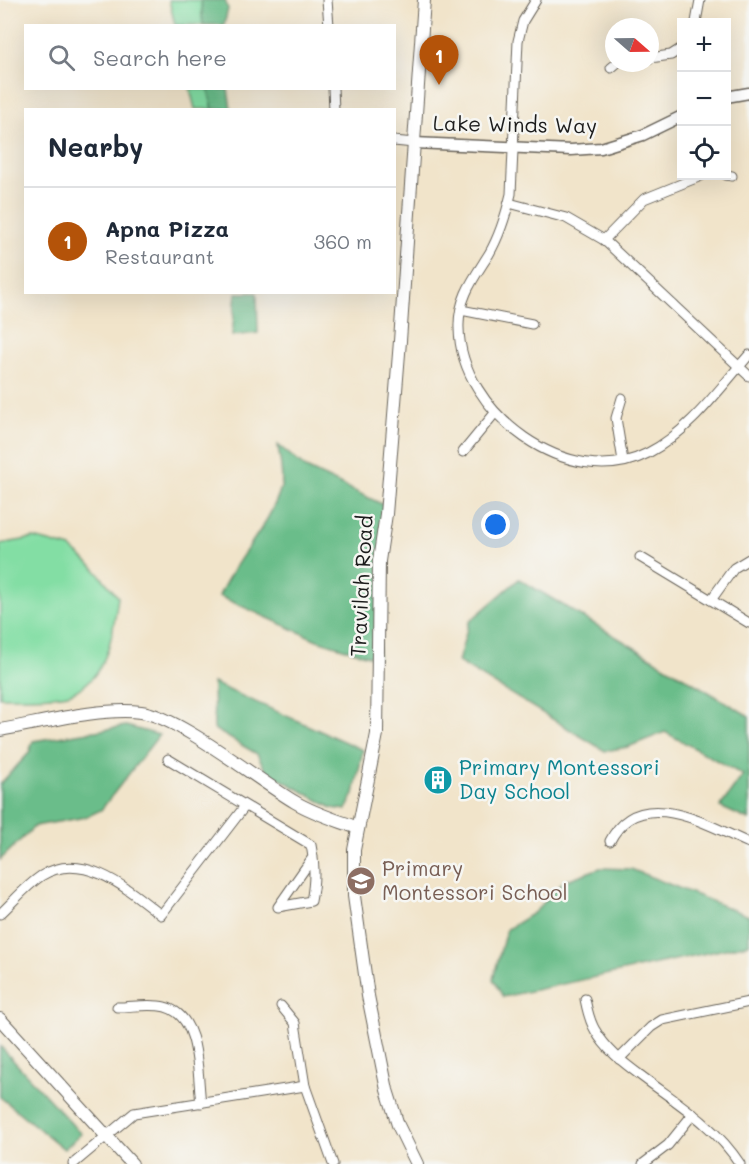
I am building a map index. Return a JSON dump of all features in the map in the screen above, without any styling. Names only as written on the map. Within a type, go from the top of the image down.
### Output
[{"type":"main road","name":"Travilah Road","points":[[417,1164],[398,1125],[387,1090],[368,996],[354,896],[354,850],[377,734],[379,561],[400,341],[424,0]]},
{"type":"main road","points":[[0,730],[109,712],[151,714],[176,726],[295,802],[316,813],[358,828]]},
{"type":"main road","points":[[0,1019],[132,1164]]},
{"type":"street","points":[[327,0],[328,24]]},
{"type":"street","points":[[536,0],[523,21],[518,40],[508,203],[498,235],[468,286],[460,310],[459,344],[465,369],[481,397],[495,413],[532,442],[561,457],[587,464],[623,461],[647,454],[669,441],[749,355]]},
{"type":"street","points":[[697,18],[700,0]]},
{"type":"street","points":[[659,57],[671,55],[677,51]]},
{"type":"street","points":[[333,90],[334,108]]},
{"type":"street","points":[[731,96],[749,93]]},
{"type":"street","name":"Lake Winds Way","points":[[414,143],[571,150],[601,148],[643,135],[677,118]]},
{"type":"street","points":[[396,141],[414,143]]},
{"type":"street","points":[[604,240],[644,199],[691,180]]},
{"type":"street","points":[[508,203],[566,218],[604,240],[749,376]]},
{"type":"street","points":[[460,310],[532,324]]},
{"type":"street","points":[[622,398],[616,418],[623,461]]},
{"type":"street","points":[[463,452],[495,413]]},
{"type":"street","points":[[640,557],[749,623]]},
{"type":"street","points":[[711,600],[734,568],[749,559]]},
{"type":"street","points":[[168,759],[311,845],[316,873],[311,902],[278,907],[313,857]]},
{"type":"street","points":[[0,914],[41,876],[79,867],[94,871],[126,887],[161,915],[245,806]]},
{"type":"street","points":[[610,841],[622,825],[641,813],[663,810],[749,843]]},
{"type":"street","points":[[585,999],[594,1029],[619,1059],[693,1114],[729,1146],[740,1164]]},
{"type":"street","points":[[619,1059],[651,1027],[662,1020],[749,1002]]},
{"type":"street","points":[[117,1008],[164,1006],[182,1017],[192,1037],[201,1102]]},
{"type":"street","points":[[281,1006],[294,1023],[305,1086],[333,1164]]},
{"type":"street","points":[[73,1164],[106,1134],[134,1113],[305,1086]]},
{"type":"street","points":[[643,1164],[668,1144],[693,1114]]},
{"type":"green space","points":[[169,0],[201,0],[203,24],[175,24]]},
{"type":"green space","points":[[201,0],[225,0],[228,9],[224,24],[203,24]]},
{"type":"green space","points":[[190,90],[208,90],[213,108],[195,108]]},
{"type":"green space","points":[[208,90],[228,90],[231,108],[213,108]]},
{"type":"green space","points":[[236,294],[257,294],[258,333],[232,336]]},
{"type":"green space","points":[[278,445],[306,468],[386,506],[378,659],[317,640],[219,596],[276,502],[282,482]]},
{"type":"green space","points":[[34,538],[71,548],[94,568],[118,597],[114,625],[101,665],[84,686],[65,695],[0,697],[0,544]]},
{"type":"green space","points":[[519,579],[749,716],[749,820],[720,807],[743,775],[665,732],[628,747],[605,751],[458,662],[469,622]]},
{"type":"green space","points":[[213,683],[363,750],[354,794],[346,810],[332,808],[266,771],[257,754],[214,729]]},
{"type":"green space","points":[[126,726],[159,735],[101,810],[86,817],[35,826],[0,860],[0,784],[29,753],[33,741]]},
{"type":"green space","points":[[600,868],[631,869],[749,916],[749,944],[503,997],[493,979],[506,930],[535,912],[564,881]]},
{"type":"green space","points":[[0,1046],[81,1134],[64,1149],[0,1097]]},
{"type":"place","name":"Apna Pizza","points":[[439,85]]},
{"type":"place","name":"Primary Montessori Day School","points":[[438,780]]},
{"type":"place","name":"Primary Montessori School","points":[[361,881]]}]
